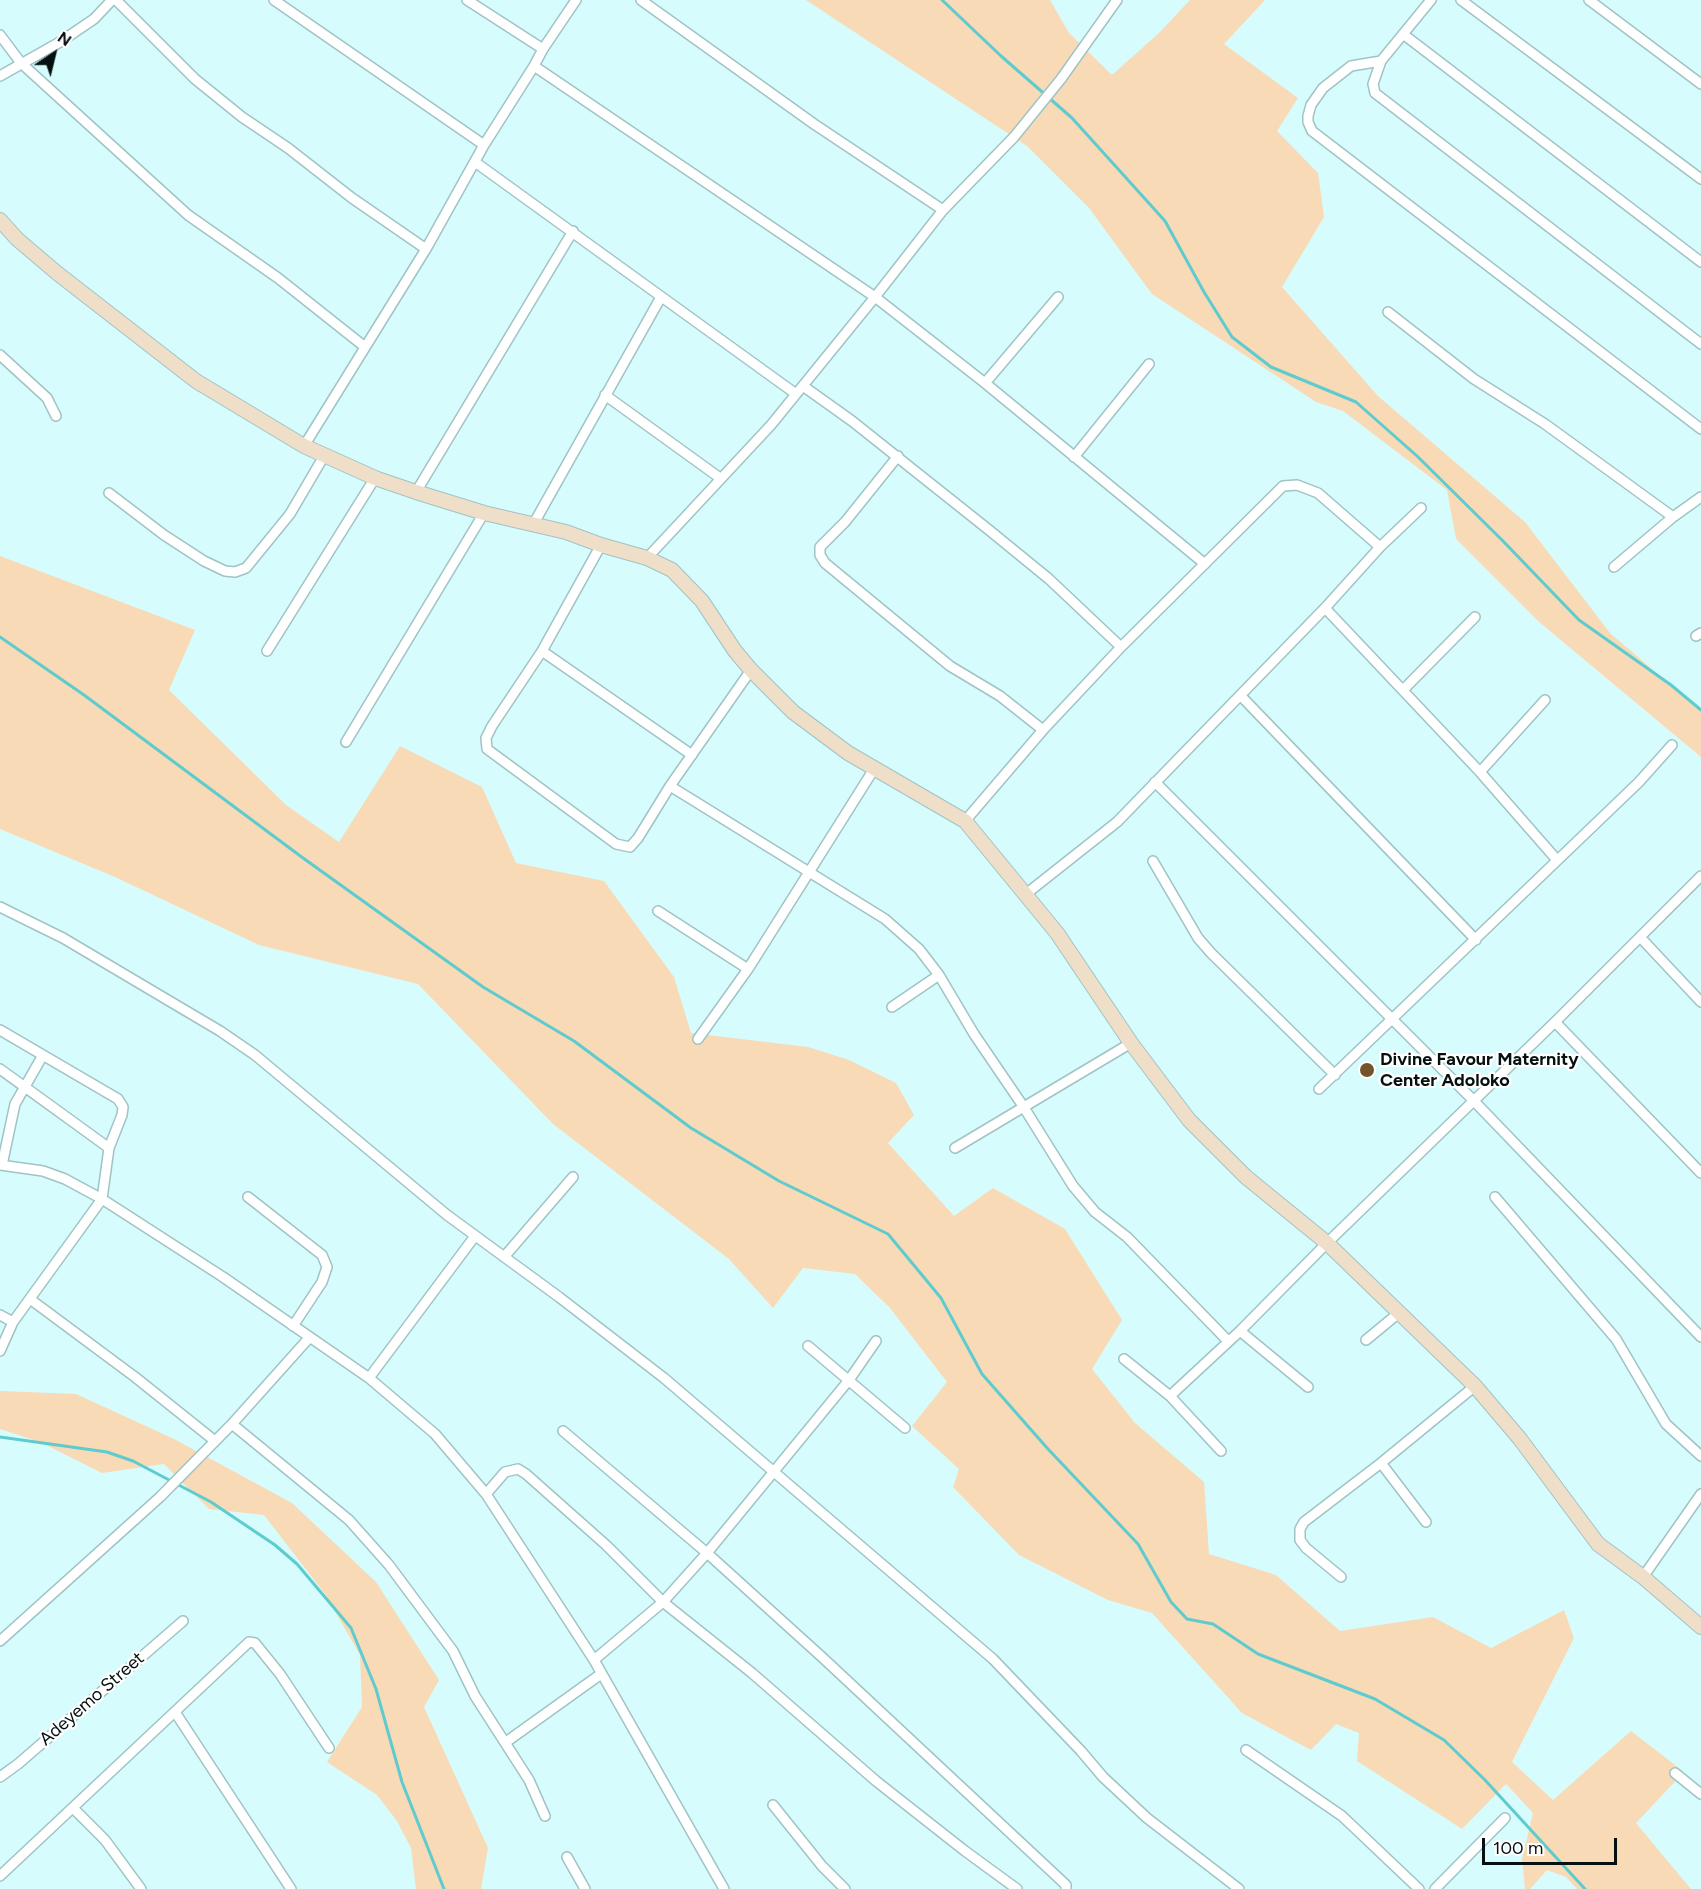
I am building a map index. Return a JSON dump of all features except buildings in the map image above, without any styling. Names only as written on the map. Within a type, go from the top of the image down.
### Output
[{"type":"street","points":[[0,76],[60,42],[94,19],[114,0],[195,79],[242,117],[426,249]]},
{"type":"street","points":[[274,0],[484,145]]},
{"type":"street","points":[[467,0],[543,50]]},
{"type":"street","points":[[304,446],[426,249],[484,145],[576,0]]},
{"type":"street","points":[[641,0],[814,124],[943,210]]},
{"type":"street","points":[[647,558],[771,425],[943,210],[1014,136],[1061,79],[1117,0]]},
{"type":"street","points":[[1431,0],[1381,61],[1373,84],[1375,93],[1701,344]]},
{"type":"street","points":[[1461,0],[1701,179]]},
{"type":"street","points":[[1589,0],[1701,84]]},
{"type":"street","points":[[0,34],[21,63],[188,215],[278,278],[365,347]]},
{"type":"street","points":[[1403,34],[1701,262]]},
{"type":"street","points":[[1381,61],[1351,66],[1323,88],[1311,105],[1308,116],[1312,131],[1701,429]]},
{"type":"street","points":[[534,66],[875,297],[985,383],[1205,564]]},
{"type":"street","points":[[474,162],[573,231],[796,394]]},
{"type":"street","points":[[0,220],[17,239],[57,273],[196,381],[304,446],[375,478],[416,492],[484,513],[566,531],[601,545],[647,558],[672,570],[702,601],[735,651],[751,670],[793,712],[848,753],[965,821],[1058,933],[1131,1042],[1189,1120],[1246,1177],[1327,1243],[1475,1386],[1520,1439],[1598,1544],[1643,1577],[1701,1627]]},
{"type":"street","points":[[416,492],[573,231]]},
{"type":"street","points":[[534,523],[661,297]]},
{"type":"street","points":[[985,383],[1058,297]]},
{"type":"street","points":[[1388,312],[1474,379],[1545,424],[1673,517]]},
{"type":"street","points":[[0,355],[47,398],[56,416]]},
{"type":"street","points":[[1074,457],[1149,364]]},
{"type":"street","points":[[803,386],[898,456],[1049,579],[1121,647]]},
{"type":"street","points":[[605,394],[720,478]]},
{"type":"street","points":[[109,493],[164,535],[204,561],[225,571],[235,572],[246,568],[290,514],[324,456]]},
{"type":"street","points":[[898,456],[845,522],[820,547],[820,555],[825,563],[950,666],[1000,696],[1043,730]]},
{"type":"street","points":[[267,651],[375,478]]},
{"type":"street","points":[[965,821],[1043,730],[1121,647],[1283,486],[1297,485],[1317,493],[1380,547]]},
{"type":"street","points":[[1614,567],[1673,517],[1701,497]]},
{"type":"street","points":[[1026,894],[1117,822],[1325,608],[1380,547],[1421,508]]},
{"type":"street","points":[[346,742],[484,513]]},
{"type":"street","points":[[601,545],[542,651],[492,726],[486,738],[487,749],[616,844],[630,847],[751,670]]},
{"type":"street","points":[[1325,608],[1480,772],[1557,860]]},
{"type":"street","points":[[1403,690],[1475,617]]},
{"type":"street","points":[[542,651],[692,755]]},
{"type":"street","points":[[1240,695],[1476,940]]},
{"type":"street","points":[[1480,772],[1545,700]]},
{"type":"street","points":[[1319,1089],[1639,782],[1672,745]]},
{"type":"street","points":[[698,1039],[748,969],[874,769]]},
{"type":"street","points":[[1155,782],[1473,1100],[1701,1337]]},
{"type":"street","points":[[670,786],[885,919],[919,949],[939,975],[974,1034],[1073,1186],[1095,1212],[1127,1237],[1228,1341]]},
{"type":"street","points":[[1153,861],[1205,946],[1335,1075]]},
{"type":"street","points":[[1170,1396],[1240,1331],[1701,876]]},
{"type":"street","points":[[0,907],[63,938],[229,1037],[475,1236],[559,1297],[678,1389],[993,1659],[1082,1751],[1103,1777],[1148,1818],[1239,1889]]},
{"type":"street","points":[[658,911],[748,969]]},
{"type":"street","points":[[1640,937],[1701,1002]]},
{"type":"street","points":[[891,1007],[939,975]]},
{"type":"street","points":[[1555,1022],[1701,1173]]},
{"type":"street","points":[[0,1030],[118,1099],[123,1107],[109,1148],[102,1199],[13,1322],[0,1351]]},
{"type":"street","points":[[956,1148],[1131,1042]]},
{"type":"street","points":[[43,1055],[24,1086],[12,1113],[1,1165],[43,1171],[102,1199],[223,1277],[369,1378],[435,1434],[486,1494],[594,1660],[724,1889]]},
{"type":"street","points":[[0,1070],[109,1148]]},
{"type":"street","points":[[504,1257],[573,1177]]},
{"type":"street","points":[[248,1197],[322,1255],[327,1267],[322,1282],[293,1326]]},
{"type":"street","points":[[1495,1197],[1616,1339],[1666,1424],[1701,1456]]},
{"type":"street","points":[[369,1378],[475,1236]]},
{"type":"street","points":[[30,1299],[135,1377],[215,1441]]},
{"type":"street","points":[[1366,1341],[1400,1312]]},
{"type":"street","points":[[0,1315],[13,1322]]},
{"type":"street","points":[[1240,1331],[1308,1387]]},
{"type":"street","points":[[0,1641],[170,1488],[232,1424],[309,1338]]},
{"type":"street","points":[[594,1660],[663,1602],[707,1553],[849,1380],[876,1341]]},
{"type":"street","points":[[808,1346],[905,1428]]},
{"type":"street","points":[[1124,1359],[1170,1396],[1221,1451]]},
{"type":"street","points":[[1341,1577],[1306,1548],[1300,1540],[1300,1529],[1305,1522],[1475,1386]]},
{"type":"street","points":[[232,1424],[334,1507],[368,1540],[444,1638],[481,1706],[529,1780],[545,1816]]},
{"type":"street","points":[[563,1431],[707,1553],[901,1730],[1066,1885],[1066,1889]]},
{"type":"street","points":[[1381,1463],[1426,1522]]},
{"type":"street","points":[[486,1494],[505,1472],[518,1469],[526,1474],[606,1545],[663,1602],[752,1673],[876,1781],[1017,1889]]},
{"type":"street","points":[[1643,1577],[1701,1494]]},
{"type":"street","name":"Adeyemo Street","points":[[0,1777],[183,1621]]},
{"type":"street","points":[[0,1876],[249,1642],[255,1643],[280,1674],[329,1748]]},
{"type":"street","points":[[506,1742],[601,1674]]},
{"type":"street","points":[[175,1712],[291,1889]]},
{"type":"street","points":[[1246,1750],[1342,1816],[1419,1889]]},
{"type":"street","points":[[1675,1773],[1701,1794]]},
{"type":"street","points":[[773,1805],[822,1866],[845,1889]]},
{"type":"street","points":[[73,1808],[105,1840],[141,1889]]},
{"type":"street","points":[[1435,1889],[1505,1818]]},
{"type":"street","points":[[567,1857],[585,1889]]},
{"type":"shaded area","points":[[806,0],[1050,0],[1069,33],[1112,75],[1160,32],[1190,0],[1265,0],[1224,44],[1298,98],[1277,131],[1318,173],[1324,217],[1282,287],[1378,396],[1525,522],[1610,633],[1701,711],[1701,757],[1538,621],[1456,539],[1447,490],[1343,411],[1316,402],[1152,294],[1089,208],[1027,146]]},
{"type":"shaded area","points":[[0,556],[195,630],[169,690],[286,805],[339,842],[400,746],[482,787],[516,863],[604,881],[674,977],[691,1033],[808,1047],[849,1060],[896,1083],[914,1115],[888,1143],[954,1216],[993,1188],[1065,1229],[1122,1320],[1092,1369],[1135,1423],[1204,1482],[1209,1554],[1276,1575],[1340,1631],[1433,1617],[1491,1648],[1564,1610],[1574,1638],[1512,1762],[1553,1800],[1631,1731],[1684,1772],[1636,1823],[1691,1889],[1577,1889],[1566,1877],[1547,1870],[1530,1889],[1525,1889],[1522,1859],[1533,1813],[1506,1784],[1462,1829],[1357,1761],[1359,1733],[1336,1724],[1311,1750],[1242,1713],[1152,1613],[1108,1600],[1019,1555],[953,1487],[959,1469],[912,1426],[947,1382],[890,1308],[855,1274],[803,1268],[773,1308],[729,1259],[553,1124],[418,984],[259,945],[115,877],[0,829]]},
{"type":"shaded area","points":[[0,1391],[76,1394],[174,1439],[292,1503],[376,1582],[439,1680],[424,1707],[488,1848],[481,1889],[416,1889],[411,1848],[397,1821],[377,1795],[327,1762],[362,1707],[360,1655],[325,1594],[264,1515],[209,1509],[164,1464],[102,1473],[40,1442],[0,1429]]},
{"type":"waterway","points":[[942,0],[1001,56],[1072,118],[1165,221],[1232,337],[1271,367],[1356,402],[1417,456],[1579,620],[1671,685],[1701,710]]},
{"type":"waterway","points":[[0,637],[84,695],[303,858],[483,987],[574,1041],[691,1128],[779,1181],[888,1234],[941,1298],[982,1374],[1048,1449],[1138,1544],[1171,1602],[1187,1619],[1213,1624],[1258,1654],[1375,1699],[1444,1740],[1485,1780],[1585,1889]]},
{"type":"waterway","points":[[0,1437],[107,1452],[133,1461],[211,1502],[275,1545],[297,1564],[351,1628],[376,1689],[402,1782],[444,1889]]},
{"type":"place","name":"Divine Favour Maternity Center Adoloko","points":[[1367,1070]]}]
